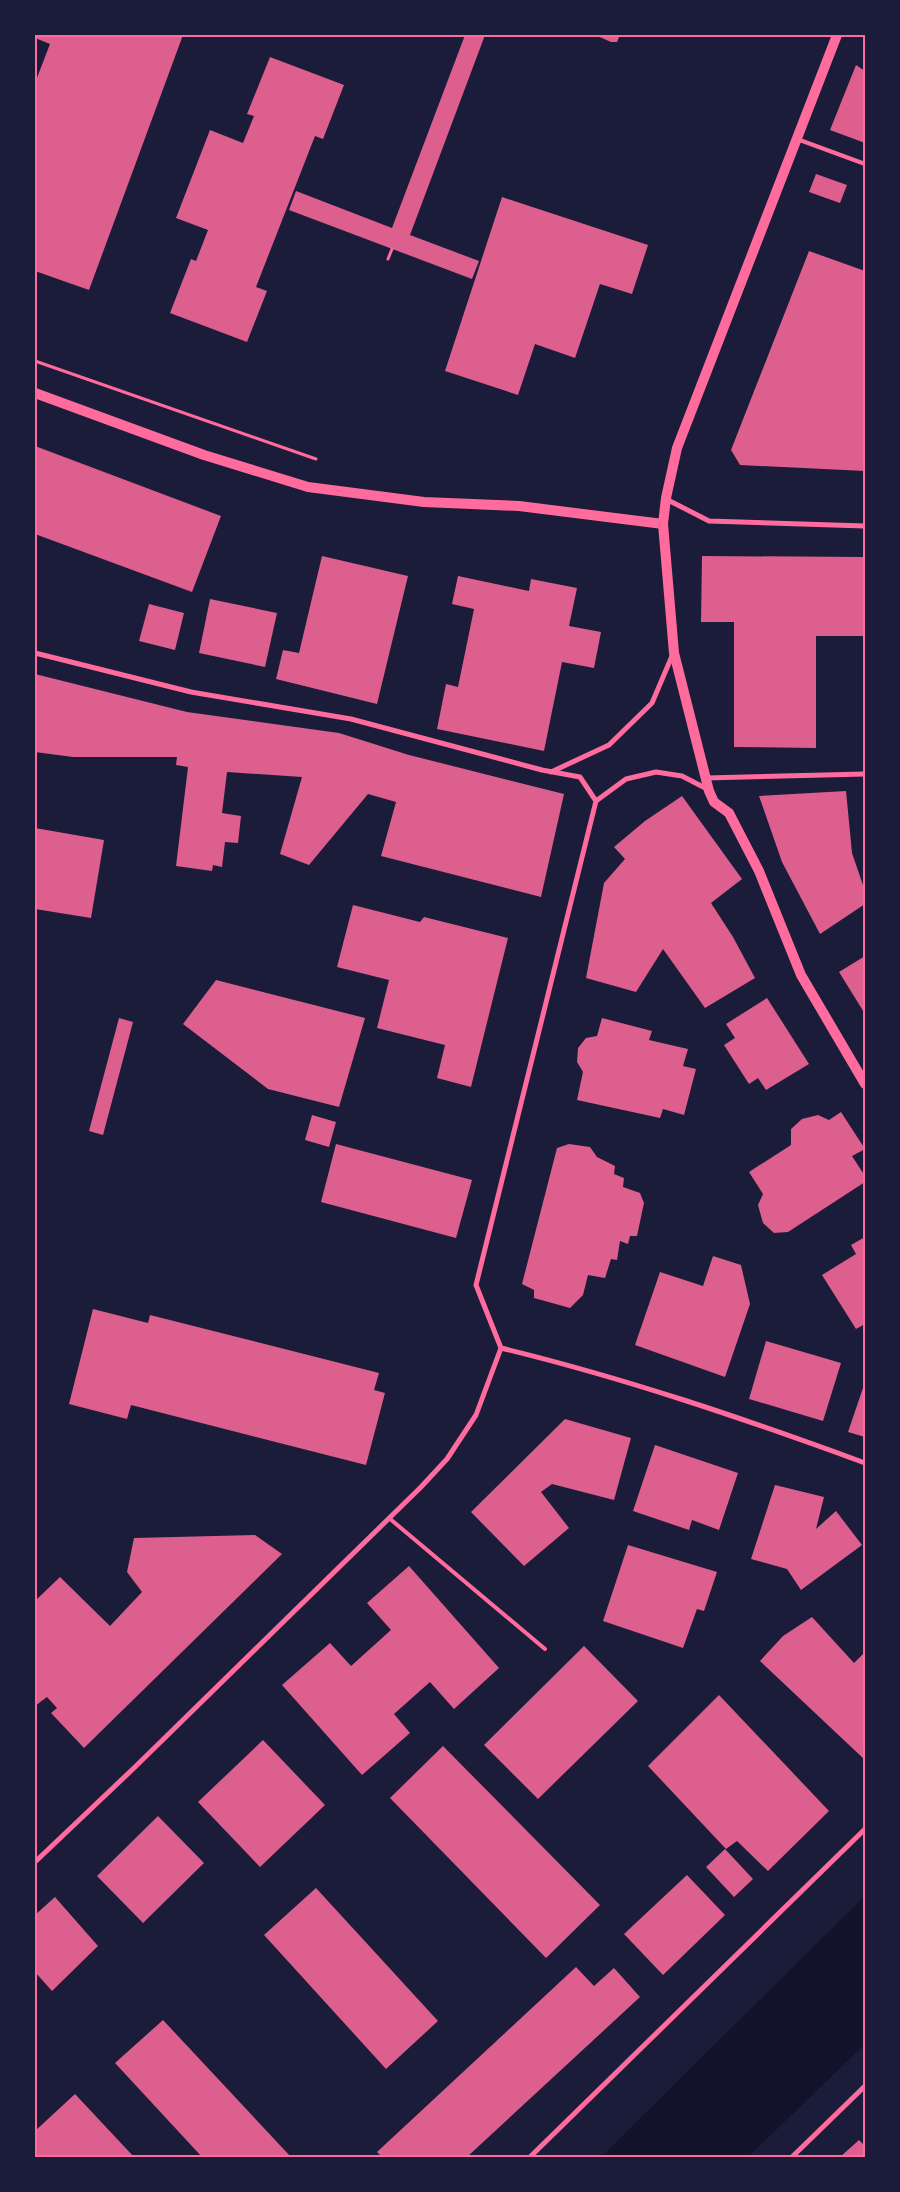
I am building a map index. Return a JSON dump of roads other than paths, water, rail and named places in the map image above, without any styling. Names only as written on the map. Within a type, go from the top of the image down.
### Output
[{"type":"main road","points":[[836,35],[677,448],[662,524],[674,653],[709,791],[714,802],[728,813],[759,871],[801,975],[865,1084]]},
{"type":"main road","points":[[35,393],[204,455],[308,488],[424,502],[519,506],[662,524]]},
{"type":"street","points":[[666,498],[709,521],[865,526]]},
{"type":"street","points":[[35,653],[191,692],[351,719],[551,772],[580,777],[596,800]]},
{"type":"street","points":[[551,772],[609,745],[652,703],[674,653]]},
{"type":"street","points":[[35,1862],[135,1768],[389,1518],[447,1459],[476,1415],[501,1348],[476,1285],[596,800],[626,779],[656,772],[682,776],[709,791]]},
{"type":"street","points":[[705,778],[865,774]]},
{"type":"street","points":[[501,1348],[556,1361],[732,1415],[865,1463]]},
{"type":"street","points":[[530,2157],[865,1829]]},
{"type":"street","points":[[792,2157],[865,2086]]},
{"type":"lane","points":[[795,139],[865,164]]},
{"type":"lane","points":[[389,1518],[545,1649]]}]
